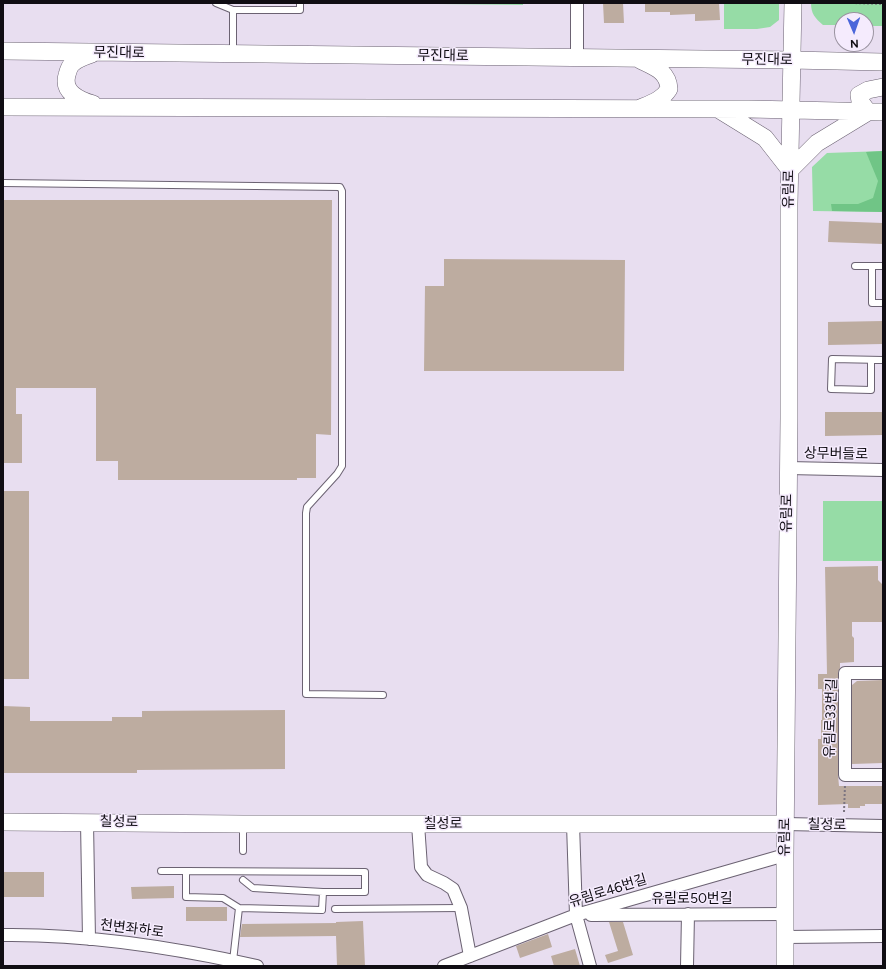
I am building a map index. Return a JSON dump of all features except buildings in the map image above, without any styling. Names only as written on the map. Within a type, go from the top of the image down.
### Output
[{"type":"street","points":[[577,3],[577,58]]},
{"type":"street","name":"유림로","points":[[785,966],[790,170],[793,3]]},
{"type":"street","name":"무진대로","points":[[3,51],[883,62]]},
{"type":"street","points":[[98,52],[72,64],[65,79],[67,87],[72,94],[83,101],[100,106]]},
{"type":"street","points":[[636,109],[657,101],[666,94],[669,89],[667,77],[659,69],[638,58]]},
{"type":"street","points":[[876,112],[860,101],[859,95],[868,90],[883,87]]},
{"type":"street","points":[[3,107],[100,106],[718,109],[876,112]]},
{"type":"street","points":[[718,109],[765,138],[790,170],[817,143],[876,112]]},
{"type":"street","name":"상무버들로","points":[[788,468],[883,470]]},
{"type":"street","name":"유림로33번길","points":[[845,775],[845,673],[883,673]]},
{"type":"street","points":[[845,775],[883,775]]},
{"type":"street","name":"칠성로","points":[[3,822],[243,824],[785,824],[883,826]]},
{"type":"street","points":[[87,822],[89,939]]},
{"type":"street","points":[[418,824],[421,867],[427,875],[453,889],[461,908],[470,956]]},
{"type":"street","points":[[573,824],[576,916],[590,966]]},
{"type":"street","name":"유림로46번길","points":[[444,966],[576,916],[785,855]]},
{"type":"street","points":[[687,966],[688,914]]},
{"type":"street","name":"유림로50번길","points":[[576,916],[785,914]]},
{"type":"street","name":"천변좌하로","points":[[3,935],[89,939],[169,949],[256,966]]},
{"type":"street","points":[[785,937],[883,936]]},
{"type":"lane","points":[[216,3],[234,10],[300,10],[300,3]]},
{"type":"lane","points":[[233,54],[234,10]]},
{"type":"lane","points":[[3,183],[340,187],[342,191],[342,466],[337,474],[307,507],[306,513],[306,694],[383,695]]},
{"type":"lane","points":[[855,266],[883,266]]},
{"type":"lane","points":[[872,266],[872,303],[883,303]]},
{"type":"lane","points":[[871,360],[871,390],[831,389],[832,359],[883,360]]},
{"type":"lane","points":[[243,824],[243,851]]},
{"type":"lane","points":[[161,870],[366,872],[365,892],[323,892],[253,888],[243,880]]},
{"type":"lane","points":[[186,871],[186,897],[223,898],[239,908],[322,910],[323,892]]},
{"type":"lane","points":[[233,961],[239,908]]},
{"type":"lane","points":[[335,909],[461,908]]},
{"type":"path","points":[[851,3],[883,4]]},
{"type":"path","points":[[844,812],[845,775]]},
{"type":"green space","points":[[353,3],[523,3],[523,5]]},
{"type":"green space","points":[[724,3],[779,3],[779,20],[770,27],[757,29],[724,29]]},
{"type":"green space","points":[[811,3],[883,3],[883,26],[874,26],[874,12],[834,12],[834,25],[823,25],[814,16]]},
{"type":"green space","points":[[883,151],[883,212],[813,211],[812,167],[827,153]]},
{"type":"green space","points":[[883,151],[883,212],[832,211],[831,204],[858,204],[873,198],[878,181],[866,152]]},
{"type":"green space","points":[[823,501],[883,501],[883,561],[823,561]]}]
